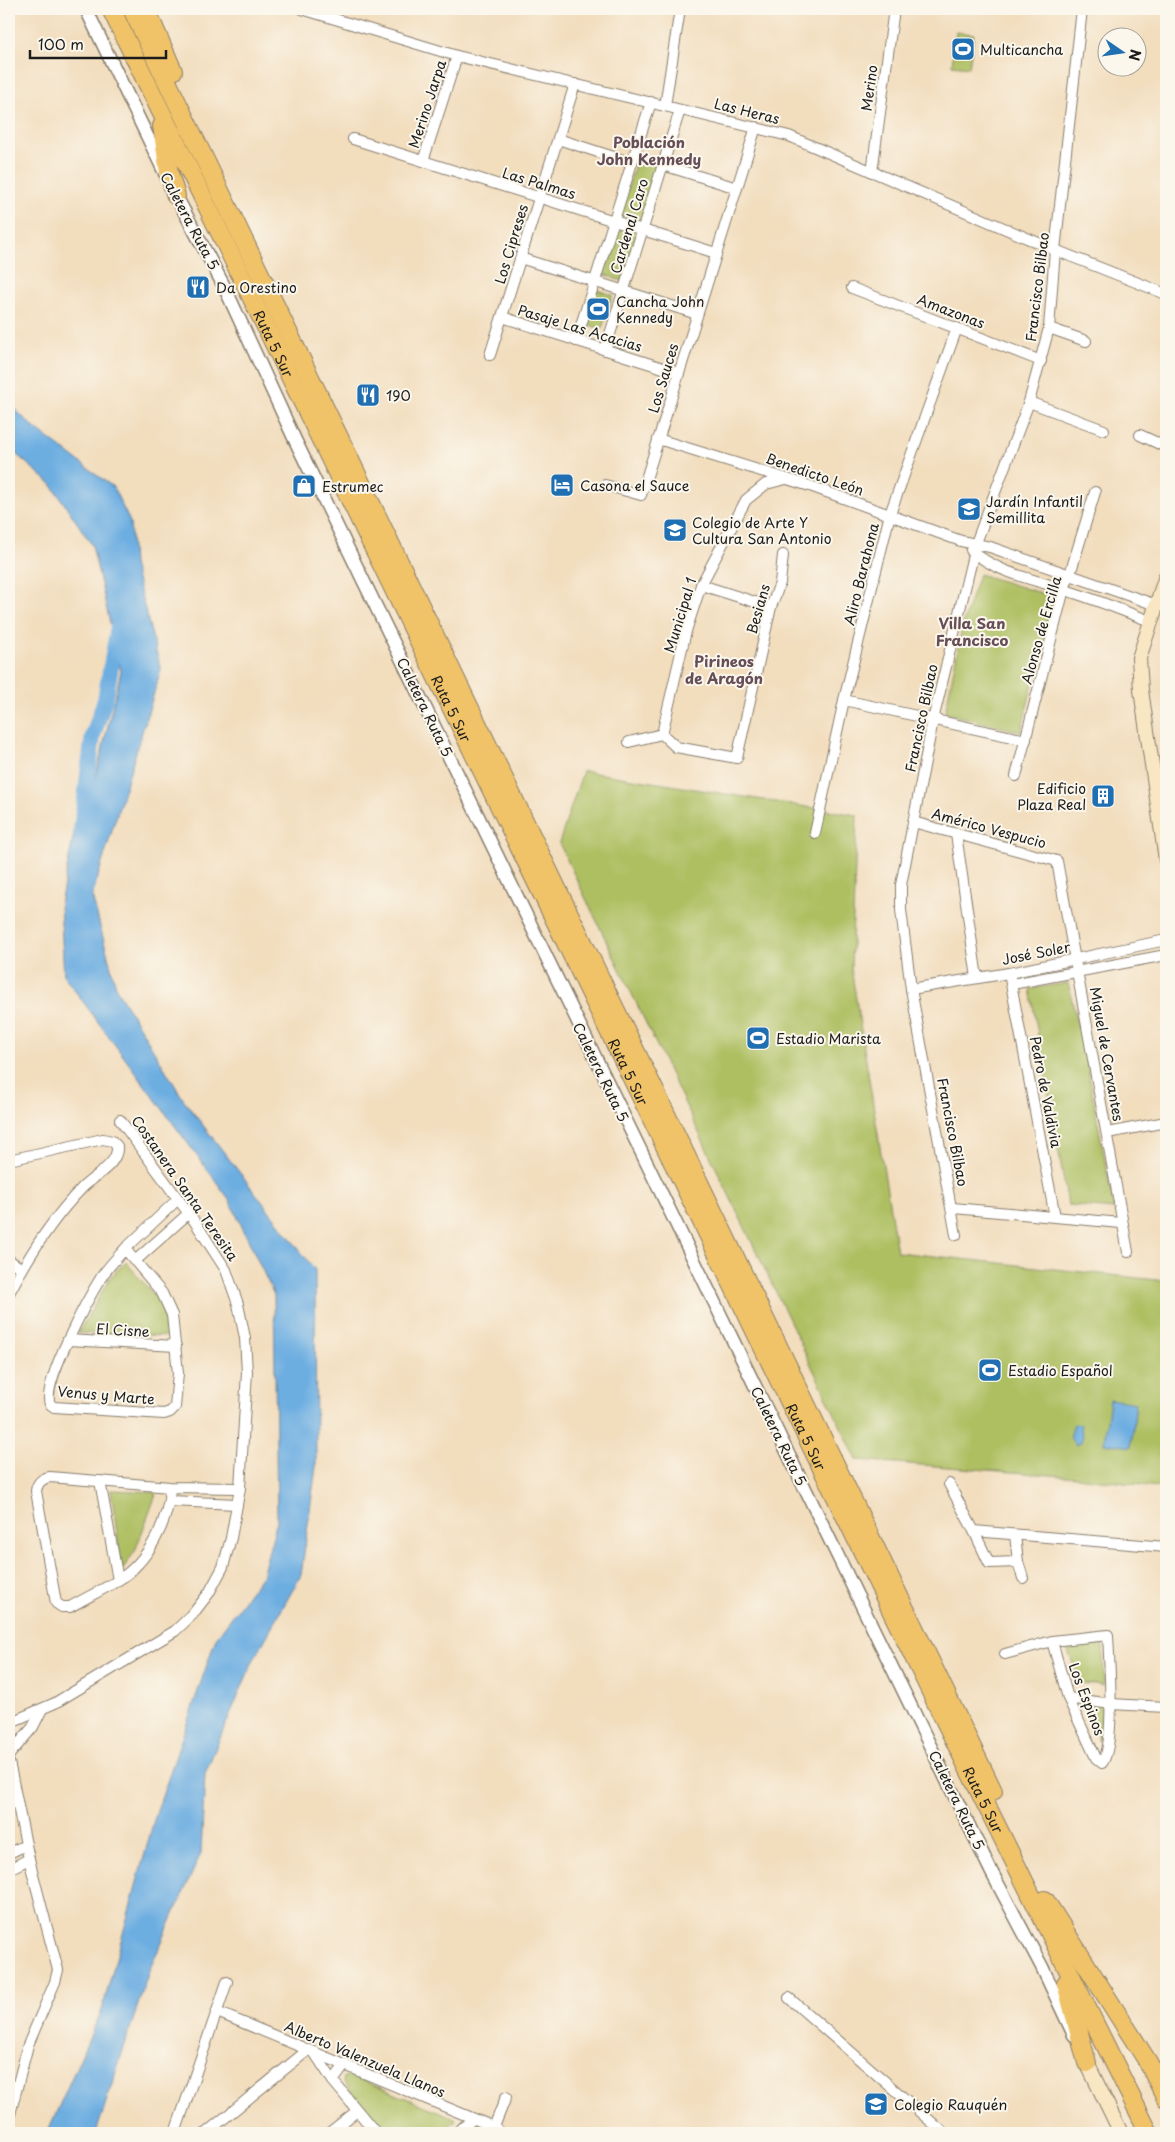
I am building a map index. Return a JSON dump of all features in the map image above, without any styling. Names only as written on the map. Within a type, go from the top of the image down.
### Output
[{"type":"highway","name":"Ruta 5 Sur","points":[[111,9],[1042,1906],[1162,2133]]},
{"type":"highway","name":"Ruta 5 Sur","points":[[132,9],[1150,2133]]},
{"type":"highway","points":[[146,9],[165,49],[201,152]]},
{"type":"highway","points":[[156,101],[169,173],[176,196]]},
{"type":"highway","points":[[1042,1906],[1087,2063]]},
{"type":"highway","points":[[1042,1906],[1145,2058],[1166,2098]]},
{"type":"main road","points":[[1166,576],[1139,658],[1141,690],[1161,794],[1166,860]]},
{"type":"main road","name":"Caletera Ruta 5","points":[[1087,2063],[1121,2133]]},
{"type":"street","name":"Caletera Ruta 5","points":[[86,9],[176,196],[225,288],[295,440],[430,715],[570,1008],[991,1871],[1038,1961],[1087,2063]]},
{"type":"street","name":"Las Heras","points":[[302,9],[457,56],[756,127],[815,146],[1055,250],[1166,294]]},
{"type":"street","points":[[665,106],[680,9]]},
{"type":"street","name":"Merino","points":[[872,172],[894,9]]},
{"type":"street","name":"Francisco Bilbao","points":[[956,1235],[953,1208],[911,989],[900,902],[901,885],[934,720],[975,548],[1029,402],[1049,328],[1055,250],[1082,9]]},
{"type":"street","name":"Merino Jarpa","points":[[423,162],[457,56]]},
{"type":"street","name":"Los Cipreses","points":[[490,356],[575,84]]},
{"type":"street","name":"Cardenal Caro","points":[[576,341],[651,102]]},
{"type":"street","name":"Cardenal Caro","points":[[605,350],[680,110]]},
{"type":"street","name":"Los Sauces","points":[[605,485],[640,495],[756,127]]},
{"type":"street","name":"Las Palmas","points":[[353,139],[716,254]]},
{"type":"street","points":[[558,139],[632,162]]},
{"type":"street","points":[[663,165],[737,188]]},
{"type":"street","points":[[520,258],[697,314]]},
{"type":"street","name":"Amazonas","points":[[852,288],[1041,361]]},
{"type":"street","name":"Pasaje Las Acacias","points":[[502,317],[679,373]]},
{"type":"street","name":"Aliro Barahona","points":[[815,833],[844,700],[890,514],[957,328]]},
{"type":"street","points":[[1049,328],[1086,341]]},
{"type":"street","points":[[1029,402],[1104,430]]},
{"type":"street","points":[[1140,435],[1166,448]]},
{"type":"street","name":"Benedicto León","points":[[658,439],[788,478],[890,514],[975,548],[1070,574],[1156,605]]},
{"type":"street","name":"Municipal 1","points":[[662,734],[686,631],[701,585],[746,500],[766,484],[788,478]]},
{"type":"street","name":"Alonso de Ercilla","points":[[1016,776],[1064,589],[1095,492]]},
{"type":"street","name":"Benedicto León","points":[[975,548],[985,562],[1001,570],[1064,589],[1150,621]]},
{"type":"street","name":"Besians","points":[[662,734],[676,747],[737,758],[771,607],[780,583],[784,555]]},
{"type":"street","points":[[701,585],[771,607]]},
{"type":"street","points":[[844,700],[1026,740]]},
{"type":"street","points":[[629,742],[662,734]]},
{"type":"street","name":"Américo Vespucio","points":[[913,822],[1057,861]]},
{"type":"street","points":[[956,834],[977,978]]},
{"type":"street","name":"Miguel de Cervantes","points":[[1057,861],[1128,1252]]},
{"type":"street","name":"José Soler","points":[[911,989],[1009,973],[1166,940]]},
{"type":"street","name":"José Soler","points":[[1012,984],[1166,955]]},
{"type":"street","name":"Pedro de Valdivia","points":[[1009,973],[1055,1217]]},
{"type":"street","name":"Costanera Santa Teresita","points":[[9,1723],[42,1710],[175,1631],[188,1619],[209,1593],[223,1567],[231,1538],[240,1488],[247,1372],[242,1321],[226,1270],[188,1213],[120,1120]]},
{"type":"street","points":[[1107,1134],[1166,1122]]},
{"type":"street","points":[[117,1146],[132,1135]]},
{"type":"street","points":[[9,1160],[103,1139],[112,1141],[117,1146],[118,1153],[113,1162],[81,1189],[48,1232],[9,1293]]},
{"type":"street","name":"Venus y Marte","points":[[125,1249],[162,1293],[169,1306],[174,1324],[176,1346],[176,1404],[173,1410],[164,1414],[54,1407],[48,1401],[48,1396],[79,1315],[104,1274],[125,1249],[178,1199]]},
{"type":"street","points":[[953,1208],[1122,1223]]},
{"type":"street","points":[[135,1261],[188,1213]]},
{"type":"street","points":[[9,1260],[22,1270]]},
{"type":"street","name":"El Cisne","points":[[68,1340],[176,1346]]},
{"type":"street","points":[[170,1487],[170,1501],[162,1524],[151,1545],[136,1564],[118,1580],[70,1606],[62,1607],[55,1600],[37,1487],[40,1481],[50,1477],[170,1487],[240,1488]]},
{"type":"street","points":[[100,1481],[118,1580]]},
{"type":"street","points":[[949,1484],[989,1563],[1018,1562]]},
{"type":"street","points":[[170,1501],[237,1504]]},
{"type":"street","points":[[974,1531],[1166,1547]]},
{"type":"street","points":[[1015,1535],[1018,1562],[1023,1578]]},
{"type":"street","points":[[1005,1654],[1052,1641],[1108,1635],[1112,1704]]},
{"type":"street","name":"Los Espinos","points":[[1052,1641],[1068,1698],[1096,1758],[1102,1763],[1107,1749],[1112,1704]]},
{"type":"street","points":[[1068,1698],[1112,1704],[1166,1707]]},
{"type":"street","points":[[9,1755],[33,1727],[42,1710]]},
{"type":"street","points":[[9,1762],[29,1859],[58,1970],[56,1982],[28,2045],[9,2118]]},
{"type":"street","points":[[9,1853],[26,1845]]},
{"type":"street","points":[[9,1869],[29,1859]]},
{"type":"street","points":[[178,2132],[227,1982]]},
{"type":"street","points":[[789,1998],[944,2133]]},
{"type":"street","name":"Alberto Valenzuela Llanos","points":[[217,2012],[497,2130]]},
{"type":"street","points":[[206,2133],[311,2051],[376,2133]]},
{"type":"street","points":[[333,2081],[345,2065]]},
{"type":"street","points":[[497,2130],[506,2097]]},
{"type":"street","points":[[329,2133],[357,2111]]},
{"type":"street","points":[[456,2133],[473,2119]]},
{"type":"green space","name":"Multicancha","points":[[956,32],[974,34],[969,67],[952,65]]},
{"type":"green space","points":[[637,158],[659,165],[641,223],[619,216]]},
{"type":"green space","points":[[616,223],[638,230],[622,281],[600,273]]},
{"type":"green space","name":"Cancha John Kennedy","points":[[594,289],[613,295],[602,329],[583,323]]},
{"type":"green space","points":[[979,574],[1054,597],[1021,732],[945,713],[963,623]]},
{"type":"green space","points":[[583,771],[857,815],[851,968],[897,1252],[1166,1281],[1166,1488],[1076,1477],[857,1460],[559,843]]},
{"type":"green space","points":[[1068,983],[1077,1023],[1084,1023],[1090,1051],[1085,1054],[1114,1209],[1068,1205],[1030,989]]},
{"type":"green space","points":[[126,1262],[161,1304],[168,1336],[78,1333],[111,1276]]},
{"type":"green space","points":[[111,1490],[157,1492],[135,1551],[122,1570]]},
{"type":"green space","points":[[1065,1644],[1103,1645],[1104,1685],[1081,1683]]},
{"type":"green space","points":[[1084,1698],[1103,1700],[1099,1741]]},
{"type":"green space","points":[[349,2075],[456,2120],[440,2133],[385,2133],[343,2082],[344,2077]]},
{"type":"water","points":[[9,404],[37,430],[113,487],[130,522],[133,564],[161,670],[92,896],[117,990],[185,1102],[315,1270],[316,1467],[301,1575],[253,1661],[205,1773],[201,1853],[149,1971],[96,2133],[47,2133],[102,2010],[154,1820],[216,1638],[262,1576],[277,1521],[274,1295],[229,1199],[64,976],[60,904],[76,823],[92,793],[121,671],[92,545],[51,484],[9,448]]},
{"type":"water","points":[[1110,1399],[1136,1403],[1131,1447],[1104,1443]]},
{"type":"water","points":[[1074,1423],[1081,1424],[1082,1439],[1076,1445],[1070,1438]]},
{"type":"waterway","points":[[81,831],[93,735],[105,700],[118,627]]},
{"type":"place","name":"Multicancha","points":[[963,49]]},
{"type":"place","name":"Da Orestino","points":[[198,287]]},
{"type":"place","name":"Cancha John Kennedy","points":[[598,309]]},
{"type":"place","name":"190","points":[[368,395]]},
{"type":"place","name":"Casona el Sauce","points":[[562,485]]},
{"type":"place","name":"Estrumec","points":[[304,486]]},
{"type":"place","name":"Jardín Infantil Semillita","points":[[969,509]]},
{"type":"place","name":"Colegio de Arte Y Cultura San Antonio","points":[[675,530]]},
{"type":"place","name":"Edificio Plaza Real","points":[[1103,796]]},
{"type":"place","name":"Estadio Marista","points":[[758,1038]]},
{"type":"place","name":"Estadio Español","points":[[990,1370]]},
{"type":"place","name":"Colegio Rauquén","points":[[876,2104]]},
{"type":"district","name":"Población John Kennedy","points":[[649,150]]},
{"type":"district","name":"Villa San Francisco","points":[[972,630]]},
{"type":"district","name":"Pirineos de Aragón","points":[[724,668]]}]
